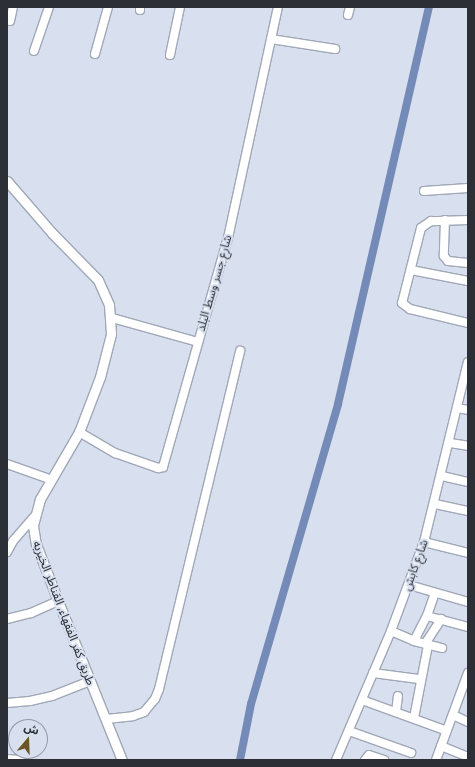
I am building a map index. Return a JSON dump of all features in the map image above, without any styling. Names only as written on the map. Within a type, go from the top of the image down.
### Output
[{"type":"street","points":[[10,21],[13,7]]},
{"type":"street","points":[[34,51],[49,7]]},
{"type":"street","points":[[95,54],[108,7]]},
{"type":"street","points":[[170,55],[180,7]]},
{"type":"street","name":"شارع جسر وسط البلد","points":[[78,432],[115,453],[161,468],[228,238],[278,7]]},
{"type":"street","points":[[271,39],[335,49]]},
{"type":"street","name":"طريق كفر الفقهاء, القناطر الخيريه","points":[[7,181],[52,233],[98,280],[105,292],[112,318],[111,334],[104,363],[78,432],[40,499],[34,517],[36,544],[122,760]]},
{"type":"street","points":[[424,191],[468,188]]},
{"type":"street","points":[[444,220],[444,256],[448,261],[468,264]]},
{"type":"street","points":[[468,220],[431,221],[421,228],[402,300],[403,306],[468,323]]},
{"type":"street","points":[[411,270],[468,281]]},
{"type":"street","points":[[112,318],[198,342]]},
{"type":"street","points":[[106,719],[133,716],[144,712],[155,699],[159,689],[240,351]]},
{"type":"street","name":"شارع كابش","points":[[336,760],[391,631],[424,542],[442,476],[457,408],[466,377],[468,362]]},
{"type":"street","points":[[457,408],[468,410]]},
{"type":"street","points":[[450,443],[468,446]]},
{"type":"street","points":[[7,464],[52,480]]},
{"type":"street","points":[[442,476],[468,482]]},
{"type":"street","points":[[435,504],[468,511]]},
{"type":"street","points":[[7,552],[10,540],[34,517]]},
{"type":"street","points":[[424,542],[468,553]]},
{"type":"street","points":[[409,585],[435,594],[468,602]]},
{"type":"street","points":[[414,641],[427,616],[435,594]]},
{"type":"street","points":[[7,618],[31,613],[58,601]]},
{"type":"street","points":[[427,616],[468,627]]},
{"type":"street","points":[[414,718],[419,679],[426,645],[440,619]]},
{"type":"street","points":[[391,631],[414,641],[442,648]]},
{"type":"street","points":[[373,673],[419,679]]},
{"type":"street","points":[[436,760],[467,678]]},
{"type":"street","points":[[7,703],[30,701],[52,696],[90,681]]},
{"type":"street","points":[[396,712],[398,696]]},
{"type":"street","points":[[362,700],[447,731]]},
{"type":"street","points":[[453,715],[468,722]]},
{"type":"street","points":[[348,731],[410,753]]},
{"type":"street","points":[[442,746],[468,757]]},
{"type":"street","points":[[365,760],[369,755],[384,760]]},
{"type":"street","points":[[7,759],[20,760]]},
{"type":"waterway","points":[[240,760],[251,704],[338,404],[429,7]]}]
